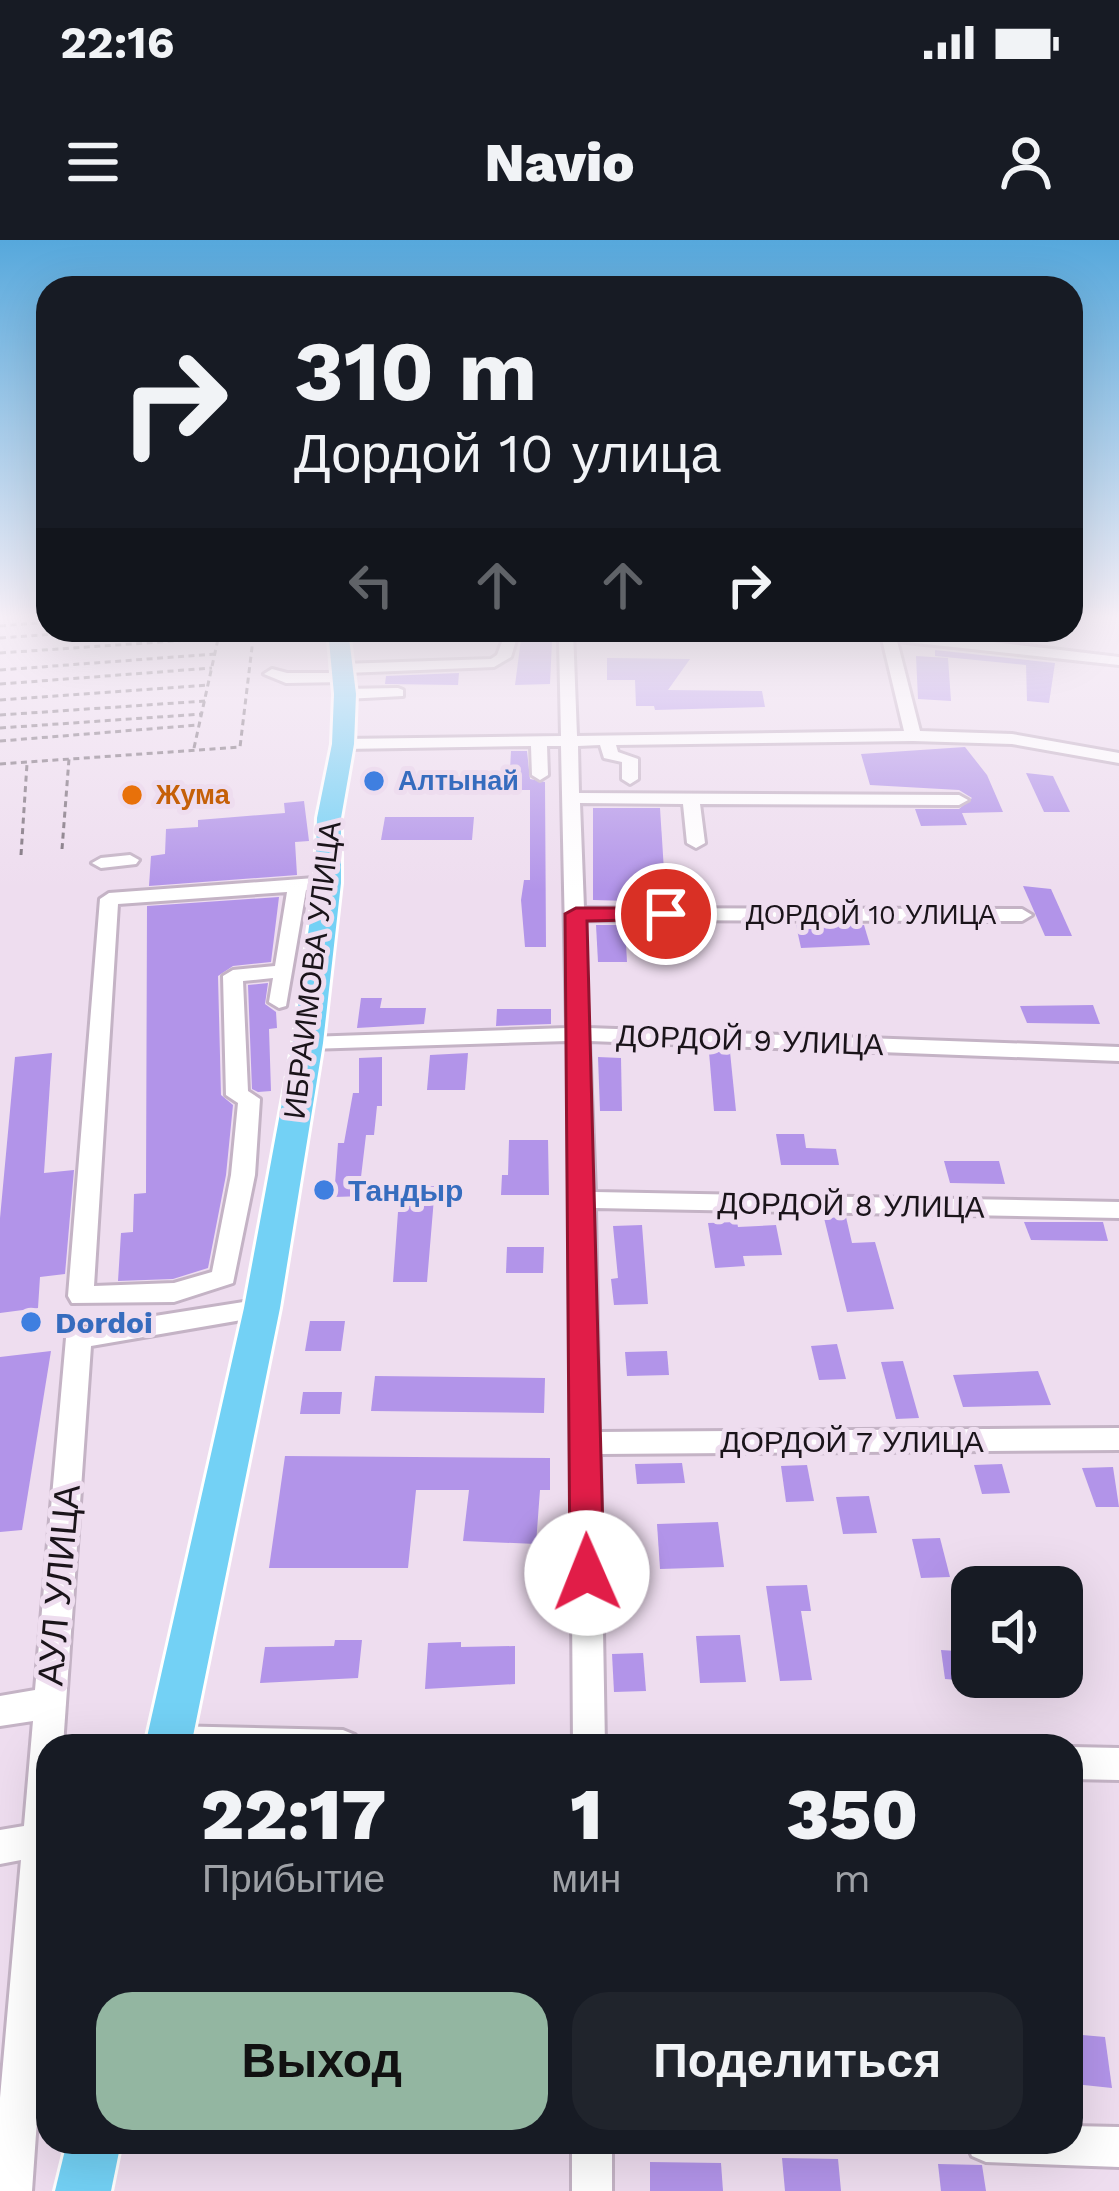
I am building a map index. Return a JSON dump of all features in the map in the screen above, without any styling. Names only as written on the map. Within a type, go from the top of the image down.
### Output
[{"type":"main road","name":"ИБРАИМОВА УЛИЦА","points":[[170,1734],[262,1308],[308,1043],[344,708]]},
{"type":"main road","points":[[83,2191],[91,2154]]},
{"type":"street","points":[[569,708],[583,1200],[589,1734]]},
{"type":"street","points":[[906,708],[913,736]]},
{"type":"street","points":[[343,744],[539,739],[668,729],[673,738]]},
{"type":"street","points":[[570,735],[1012,739],[1119,758]]},
{"type":"street","points":[[607,738],[610,754],[630,760],[630,779]]},
{"type":"street","points":[[539,739],[539,775]]},
{"type":"street","points":[[574,798],[959,800]]},
{"type":"street","points":[[691,798],[696,843]]},
{"type":"street","points":[[101,863],[130,860]]},
{"type":"street","points":[[285,971],[233,976],[237,1095],[249,1100],[249,1132],[224,1276],[195,1287],[81,1296],[109,899],[328,883]]},
{"type":"street","points":[[279,1002],[298,884]]},
{"type":"street","name":"ДОРДОЙ 10 УЛИЦА","points":[[576,914],[1022,915]]},
{"type":"street","name":"ДОРДОЙ 9 УЛИЦА","points":[[308,1043],[579,1034],[1119,1054]]},
{"type":"street","name":"ДОРДОЙ 8 УЛИЦА","points":[[583,1200],[1119,1210]]},
{"type":"street","name":"АУЛ УЛИЦА","points":[[47,1734],[80,1337],[262,1308]]},
{"type":"street","name":"ДОРДОЙ 7 УЛИЦА","points":[[586,1443],[1119,1439]]},
{"type":"street","points":[[0,1711],[49,1703]]},
{"type":"street","points":[[1083,1763],[1119,1764]]},
{"type":"street","points":[[0,1847],[36,1841]]},
{"type":"street","name":"АУЛ УЛИЦА","points":[[12,2191],[36,1879]]},
{"type":"street","points":[[1083,2146],[1119,2147]]},
{"type":"street","points":[[592,2154],[592,2191]]},
{"type":"path","points":[[0,715],[95,708]]},
{"type":"path","points":[[194,749],[203,708]]},
{"type":"path","points":[[0,764],[241,747],[245,708]]},
{"type":"path","points":[[0,728],[202,713]]},
{"type":"path","points":[[0,741],[198,725]]},
{"type":"path","points":[[62,849],[69,758]]},
{"type":"path","points":[[21,855],[27,762]]},
{"type":"building","points":[[965,747],[987,775],[1003,812],[962,813],[967,825],[921,826],[915,809],[959,809],[972,798],[959,790],[870,785],[861,754]]},
{"type":"building","points":[[511,751],[527,751],[530,779],[545,782],[546,947],[525,947],[521,900],[524,880],[530,880],[530,790],[509,790]]},
{"type":"building","points":[[1026,773],[1053,776],[1070,812],[1044,812]]},
{"type":"building","points":[[304,801],[309,841],[295,842],[297,875],[149,886],[151,856],[165,854],[166,829],[198,827],[198,820],[285,813],[284,803]]},
{"type":"building","points":[[593,808],[660,808],[666,902],[593,900]]},
{"type":"building","points":[[385,817],[474,817],[472,840],[381,840]]},
{"type":"building","points":[[1023,886],[1051,889],[1072,936],[1045,936]]},
{"type":"building","points":[[279,897],[271,962],[233,966],[218,976],[221,1095],[233,1105],[226,1175],[208,1268],[173,1279],[118,1281],[121,1233],[133,1232],[134,1194],[146,1193],[147,906]]},
{"type":"building","points":[[596,925],[625,925],[627,962],[598,962]]},
{"type":"building","points":[[796,925],[864,925],[870,945],[801,948]]},
{"type":"building","points":[[268,983],[265,1004],[276,1012],[277,1028],[269,1029],[271,1091],[258,1092],[252,1089],[248,985]]},
{"type":"building","points":[[361,998],[382,998],[380,1008],[426,1008],[424,1024],[357,1028]]},
{"type":"building","points":[[1093,1005],[1100,1024],[1027,1023],[1020,1006]]},
{"type":"building","points":[[497,1009],[551,1009],[551,1024],[496,1026]]},
{"type":"building","points":[[709,1052],[730,1052],[736,1111],[714,1111]]},
{"type":"building","points":[[52,1053],[44,1173],[74,1170],[65,1274],[40,1277],[38,1308],[0,1313],[0,1218],[15,1057]]},
{"type":"building","points":[[468,1053],[465,1090],[427,1090],[430,1055]]},
{"type":"building","points":[[382,1057],[382,1106],[377,1106],[374,1135],[366,1135],[361,1177],[366,1177],[364,1196],[334,1197],[338,1143],[344,1143],[353,1093],[359,1093],[359,1058]]},
{"type":"building","points":[[598,1057],[621,1058],[622,1111],[600,1111]]},
{"type":"building","points":[[776,1134],[804,1134],[806,1148],[836,1149],[839,1165],[781,1165]]},
{"type":"building","points":[[509,1140],[548,1140],[549,1195],[501,1195],[502,1175],[508,1175]]},
{"type":"building","points":[[944,1161],[999,1161],[1005,1184],[950,1183]]},
{"type":"building","points":[[408,1186],[435,1186],[427,1282],[393,1282],[398,1212],[405,1212]]},
{"type":"building","points":[[846,1217],[852,1243],[875,1242],[894,1309],[847,1312],[824,1218]]},
{"type":"building","points":[[737,1222],[738,1227],[776,1225],[782,1255],[743,1256],[745,1266],[715,1268],[708,1223]]},
{"type":"building","points":[[1024,1222],[1103,1222],[1108,1241],[1031,1240]]},
{"type":"building","points":[[642,1225],[648,1304],[614,1305],[611,1279],[618,1278],[613,1226]]},
{"type":"building","points":[[507,1247],[544,1247],[543,1273],[506,1273]]},
{"type":"building","points":[[310,1321],[345,1321],[341,1351],[305,1351]]},
{"type":"building","points":[[837,1344],[846,1379],[819,1380],[811,1346]]},
{"type":"building","points":[[51,1351],[22,1530],[0,1532],[0,1357]]},
{"type":"building","points":[[667,1351],[669,1375],[627,1376],[625,1352]]},
{"type":"building","points":[[903,1361],[919,1418],[896,1419],[881,1362]]},
{"type":"building","points":[[1038,1371],[1051,1405],[963,1407],[953,1375]]},
{"type":"building","points":[[375,1376],[545,1378],[544,1413],[371,1411]]},
{"type":"building","points":[[303,1392],[342,1392],[340,1414],[300,1414]]},
{"type":"building","points":[[285,1456],[550,1458],[550,1490],[540,1490],[536,1544],[463,1541],[469,1490],[416,1490],[408,1568],[269,1568]]},
{"type":"building","points":[[682,1463],[685,1483],[637,1484],[635,1464]]},
{"type":"building","points":[[1002,1464],[1010,1493],[982,1494],[974,1465]]},
{"type":"building","points":[[807,1465],[814,1501],[786,1502],[781,1466]]},
{"type":"building","points":[[1113,1467],[1119,1507],[1096,1507],[1082,1468]]},
{"type":"building","points":[[869,1496],[877,1533],[843,1534],[836,1497]]},
{"type":"building","points":[[718,1522],[724,1567],[660,1569],[657,1524]]},
{"type":"building","points":[[940,1538],[950,1577],[921,1578],[912,1539]]},
{"type":"building","points":[[807,1585],[811,1611],[801,1611],[812,1680],[780,1681],[766,1586]]},
{"type":"building","points":[[740,1635],[746,1682],[700,1683],[696,1636]]},
{"type":"building","points":[[335,1640],[362,1640],[358,1678],[260,1683],[265,1647],[334,1646]]},
{"type":"building","points":[[461,1642],[461,1647],[515,1646],[515,1684],[425,1689],[428,1643]]},
{"type":"building","points":[[941,1650],[951,1651],[951,1679],[945,1679]]},
{"type":"building","points":[[643,1653],[646,1691],[614,1692],[612,1654]]},
{"type":"building","points":[[1083,2035],[1105,2037],[1112,2088],[1083,2085]]},
{"type":"building","points":[[782,2158],[838,2159],[841,2191],[785,2191]]},
{"type":"building","points":[[650,2162],[721,2163],[723,2191],[650,2191]]},
{"type":"building","points":[[938,2164],[982,2165],[986,2191],[941,2191]]},
{"type":"place","name":"Алтынай","points":[[374,781]]},
{"type":"place","name":"Жума","points":[[132,795]]},
{"type":"place","name":"Тандыр","points":[[324,1190]]},
{"type":"place","name":"Dordoi","points":[[31,1322]]},
{"type":"route","points":[[587,1573],[576,914],[666,914]]}]
